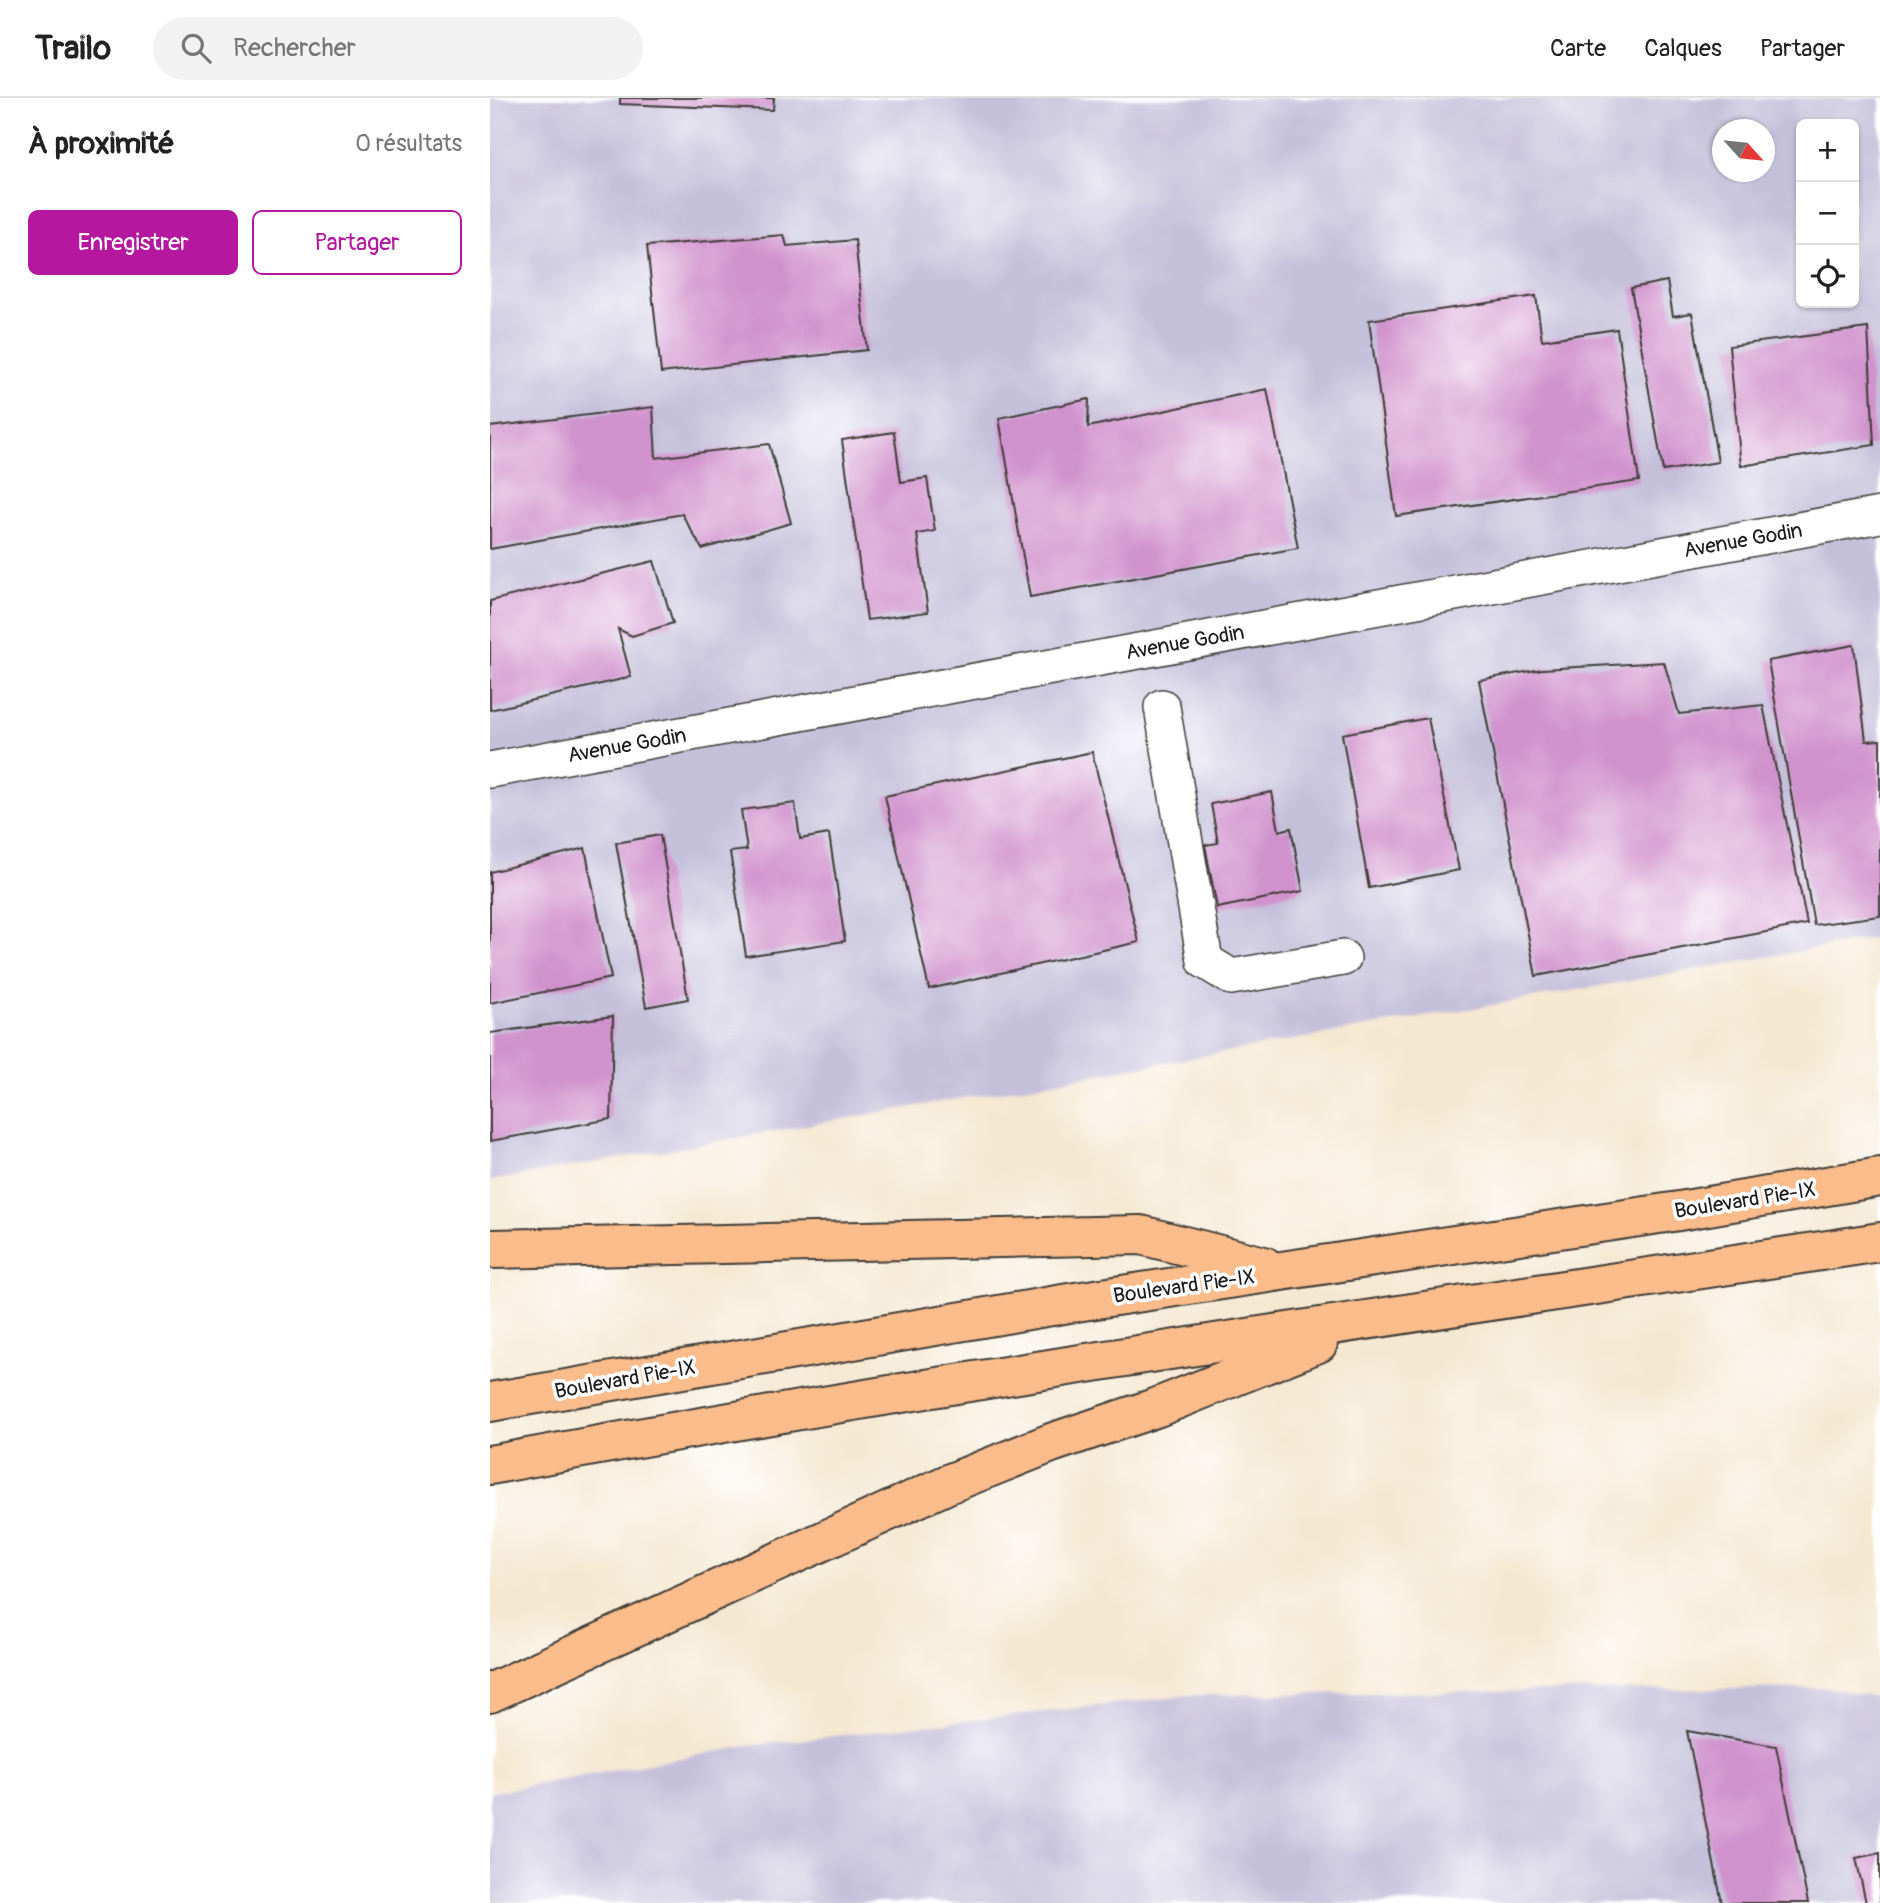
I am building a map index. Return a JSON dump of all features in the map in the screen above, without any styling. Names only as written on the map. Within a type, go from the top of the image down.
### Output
[{"type":"highway","name":"Boulevard Pie-IX","points":[[490,1402],[1055,1305],[1880,1177]]},
{"type":"highway","points":[[490,1250],[1141,1235],[1283,1271]]},
{"type":"highway","points":[[490,1465],[709,1424],[1880,1242]]},
{"type":"highway","points":[[490,1693],[948,1484],[1039,1448],[1158,1407],[1379,1318]]},
{"type":"street","name":"Avenue Godin","points":[[490,770],[1880,515]]},
{"type":"street","points":[[1162,707],[1205,961],[1231,977],[1343,958]]},
{"type":"shaded area","points":[[490,98],[1880,98],[1880,937],[490,1181]]},
{"type":"shaded area","points":[[1830,1688],[1880,1698],[1880,1903],[490,1903],[490,1793],[747,1746],[1192,1695]]},
{"type":"building","points":[[620,98],[774,98],[773,110],[620,104]]},
{"type":"building","points":[[784,235],[787,246],[855,240],[867,350],[661,373],[647,246]]},
{"type":"building","points":[[1667,281],[1673,316],[1692,313],[1718,462],[1663,471],[1631,288]]},
{"type":"building","points":[[1536,296],[1542,340],[1617,329],[1639,481],[1396,516],[1369,320]]},
{"type":"building","points":[[1868,328],[1874,445],[1741,466],[1729,346]]},
{"type":"building","points":[[1267,389],[1298,548],[1030,597],[999,418],[1089,399],[1088,427]]},
{"type":"building","points":[[653,407],[656,458],[769,444],[791,523],[702,549],[682,514],[490,549],[490,427]]},
{"type":"building","points":[[894,432],[901,482],[927,478],[935,531],[917,534],[928,612],[867,620],[842,440]]},
{"type":"building","points":[[654,561],[673,623],[632,636],[618,629],[631,677],[490,710],[490,601]]},
{"type":"building","points":[[1854,645],[1866,741],[1880,740],[1880,916],[1814,925],[1768,661]]},
{"type":"building","points":[[1664,662],[1679,714],[1763,705],[1807,924],[1536,976],[1479,680],[1542,669]]},
{"type":"building","points":[[1428,718],[1459,870],[1369,888],[1342,734]]},
{"type":"building","points":[[1092,752],[1139,942],[929,989],[885,796]]},
{"type":"building","points":[[1272,792],[1279,831],[1291,828],[1303,891],[1217,908],[1205,845],[1218,843],[1211,804]]},
{"type":"building","points":[[795,803],[800,839],[829,834],[845,941],[746,956],[730,852],[747,850],[741,810]]},
{"type":"building","points":[[660,835],[688,999],[646,1007],[616,843]]},
{"type":"building","points":[[585,848],[611,978],[490,1003],[490,872]]},
{"type":"building","points":[[613,1016],[611,1119],[490,1141],[490,1033]]},
{"type":"building","points":[[1687,1731],[1776,1746],[1808,1903],[1722,1903]]},
{"type":"building","points":[[1880,1853],[1880,1903],[1866,1903],[1856,1858]]}]
